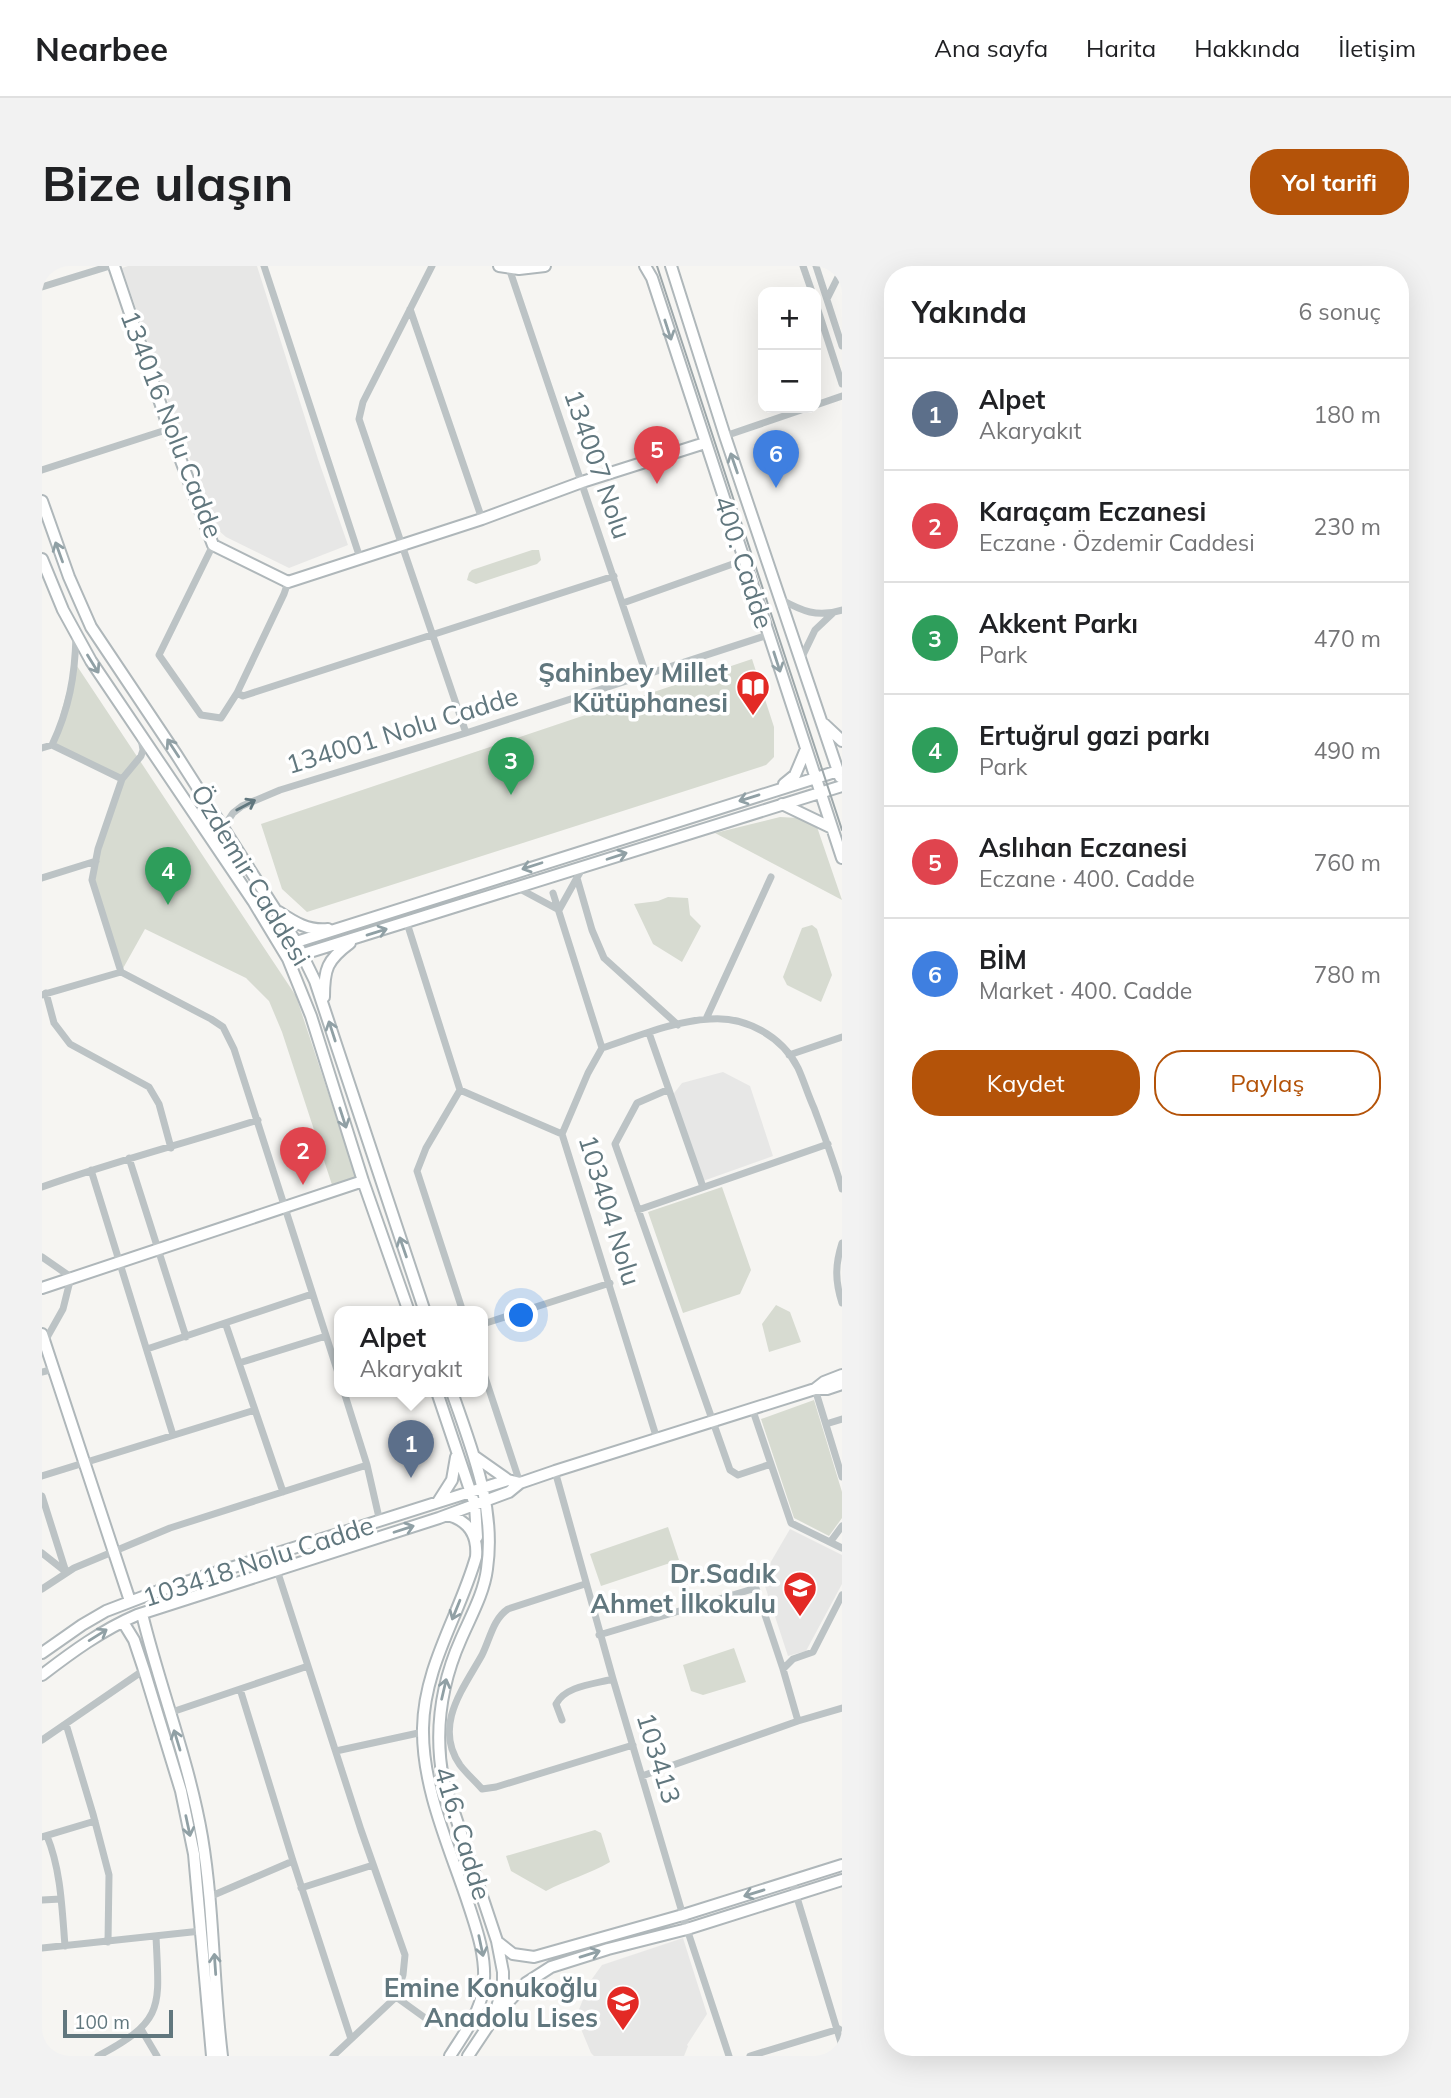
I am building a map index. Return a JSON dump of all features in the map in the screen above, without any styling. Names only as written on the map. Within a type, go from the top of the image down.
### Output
[{"type":"main road","name":"134016 Nolu Cadde","points":[[112,266],[212,545],[288,582]]},
{"type":"main road","points":[[504,267],[532,269],[545,266]]},
{"type":"main road","name":"400. Cadde","points":[[645,266],[652,278],[842,858]]},
{"type":"main road","name":"400. Cadde","points":[[671,266],[725,436],[840,771],[842,785]]},
{"type":"main road","points":[[288,582],[705,443]]},
{"type":"main road","name":"Özdemir Caddesi","points":[[42,501],[69,578],[91,627],[170,744],[302,954],[324,1007],[423,1306]]},
{"type":"main road","name":"Özdemir Caddesi","points":[[42,559],[76,636],[141,738],[239,880],[288,959],[311,1016],[363,1181],[407,1306]]},
{"type":"main road","points":[[822,722],[842,741]]},
{"type":"main road","points":[[777,789],[795,775],[806,749]]},
{"type":"main road","points":[[282,947],[840,771]]},
{"type":"main road","points":[[288,959],[842,785]]},
{"type":"main road","points":[[782,804],[832,828]]},
{"type":"main road","points":[[275,909],[299,925],[318,930],[348,926]]},
{"type":"main road","points":[[324,1007],[324,981],[328,964],[354,939]]},
{"type":"main road","points":[[42,1288],[363,1181]]},
{"type":"main road","points":[[43,1338],[130,1601]]},
{"type":"main road","points":[[42,1675],[79,1647],[122,1622],[142,1614],[447,1515],[503,1494],[520,1483],[815,1389],[841,1376]]},
{"type":"main road","points":[[439,1397],[471,1492],[480,1503],[473,1567],[438,1653],[425,1708],[423,1732],[430,1787],[484,1959],[484,1989],[477,2012],[450,2056]]},
{"type":"main road","points":[[454,1397],[484,1488]]},
{"type":"main road","points":[[436,1503],[446,1493],[454,1472],[454,1440]]},
{"type":"main road","points":[[474,1456],[508,1480],[520,1483]]},
{"type":"main road","name":"103418 Nolu Cadde","points":[[42,1653],[82,1625],[130,1601],[508,1480]]},
{"type":"main road","name":"416. Cadde","points":[[484,1488],[480,1503],[489,1521],[490,1542],[484,1581],[444,1683],[439,1717],[439,1756],[443,1779],[497,1941],[503,1987],[494,2017]]},
{"type":"main road","points":[[489,1521],[503,1494]]},
{"type":"main road","points":[[447,1515],[468,1526],[477,1546]]},
{"type":"main road","points":[[142,1614],[202,1838],[222,2056]]},
{"type":"main road","points":[[122,1622],[134,1640],[181,1791],[194,1854],[212,2056]]},
{"type":"main road","points":[[497,1941],[513,1954],[534,1957],[683,1915],[842,1865]]},
{"type":"main road","name":"416. Cadde","points":[[468,2056],[494,2017],[526,1983],[551,1967],[687,1929],[842,1880]]},
{"type":"street","points":[[42,287],[112,266]]},
{"type":"street","points":[[264,266],[360,558]]},
{"type":"street","points":[[432,266],[363,402],[359,419],[466,733]]},
{"type":"street","points":[[803,266],[810,287]]},
{"type":"street","points":[[816,266],[842,346]]},
{"type":"street","name":"134007 Nolu","points":[[504,267],[582,482],[646,674]]},
{"type":"street","points":[[827,300],[842,269]]},
{"type":"street","points":[[410,309],[482,519]]},
{"type":"street","points":[[821,319],[842,384]]},
{"type":"street","points":[[821,403],[842,396]]},
{"type":"street","points":[[725,436],[792,413]]},
{"type":"street","points":[[42,470],[169,429]]},
{"type":"street","points":[[212,545],[159,654],[201,715],[222,718],[237,693],[288,582]]},
{"type":"street","points":[[623,603],[744,560]]},
{"type":"street","points":[[237,693],[243,696],[614,576]]},
{"type":"street","points":[[780,599],[804,613],[838,611]]},
{"type":"street","points":[[801,659],[815,630],[838,611]]},
{"type":"street","name":"134001 Nolu Cadde","points":[[226,833],[227,822],[233,813],[242,806],[280,790],[768,635]]},
{"type":"street","points":[[52,745],[62,723],[72,685],[76,636]]},
{"type":"street","points":[[121,972],[92,880],[122,779],[139,761],[143,750],[141,738]]},
{"type":"street","points":[[42,748],[52,745],[122,779]]},
{"type":"street","points":[[139,761],[149,760],[159,764]]},
{"type":"street","points":[[42,878],[96,861]]},
{"type":"street","points":[[559,909],[583,867]]},
{"type":"street","points":[[706,1019],[771,877]]},
{"type":"street","points":[[577,878],[592,930],[604,958],[678,1024]]},
{"type":"street","points":[[518,888],[559,909]]},
{"type":"street","points":[[554,893],[601,1048],[678,1024],[706,1019],[730,1020],[752,1026],[773,1038],[797,1068],[828,1144],[842,1189]]},
{"type":"street","points":[[407,923],[460,1090],[426,1148],[418,1171],[461,1306]]},
{"type":"street","points":[[171,1148],[159,1104],[149,1087],[70,1044],[54,1023],[44,994],[121,972],[211,1018],[223,1027],[234,1049],[258,1120],[334,1361]]},
{"type":"street","points":[[649,1033],[703,1187]]},
{"type":"street","points":[[789,1055],[842,1037]]},
{"type":"street","name":"103404 Nolu","points":[[601,1048],[562,1134],[657,1439]]},
{"type":"street","points":[[460,1090],[562,1134]]},
{"type":"street","points":[[667,1090],[636,1103],[615,1144],[730,1470],[738,1475],[771,1464]]},
{"type":"street","points":[[42,1187],[258,1120]]},
{"type":"street","points":[[638,1210],[828,1144]]},
{"type":"street","points":[[129,1158],[186,1337]]},
{"type":"street","points":[[91,1170],[173,1435]]},
{"type":"street","points":[[842,1242],[836,1261],[835,1282],[842,1303]]},
{"type":"street","points":[[42,1257],[71,1277],[63,1309],[43,1338]]},
{"type":"street","points":[[488,1322],[610,1283]]},
{"type":"street","points":[[147,1349],[313,1294]]},
{"type":"street","points":[[226,1325],[283,1492]]},
{"type":"street","points":[[239,1363],[326,1336]]},
{"type":"street","points":[[42,1372],[54,1369]]},
{"type":"street","points":[[488,1386],[520,1483]]},
{"type":"street","points":[[815,1389],[842,1477]]},
{"type":"street","points":[[346,1397],[367,1465],[380,1522]]},
{"type":"street","points":[[752,1408],[791,1523],[842,1548]]},
{"type":"street","points":[[42,1476],[255,1410]]},
{"type":"street","points":[[826,1424],[842,1419]]},
{"type":"street","points":[[42,1589],[66,1572],[170,1528],[367,1465]]},
{"type":"street","name":"103413","points":[[555,1471],[612,1679],[687,1929],[729,2056]]},
{"type":"street","points":[[42,1496],[66,1572]]},
{"type":"street","points":[[831,1541],[842,1526]]},
{"type":"street","points":[[42,1553],[66,1572]]},
{"type":"street","points":[[277,1570],[405,1955],[396,1997],[334,2056]]},
{"type":"street","points":[[585,1584],[508,1609],[499,1615],[484,1651],[454,1704],[449,1725],[451,1742],[459,1764],[482,1789],[633,1745]]},
{"type":"street","points":[[600,1634],[756,1588],[798,1721]]},
{"type":"street","points":[[783,1668],[793,1659],[813,1652],[842,1595]]},
{"type":"street","points":[[169,1713],[308,1666]]},
{"type":"street","points":[[42,1740],[144,1670]]},
{"type":"street","points":[[562,1720],[556,1704],[560,1697],[569,1691],[612,1679]]},
{"type":"street","points":[[240,1689],[351,2039]]},
{"type":"street","points":[[642,1776],[798,1721],[842,1709]]},
{"type":"street","points":[[66,1724],[109,1875],[108,1942]]},
{"type":"street","points":[[335,1751],[423,1732]]},
{"type":"street","points":[[65,1946],[54,1853],[44,1836],[95,1821]]},
{"type":"street","points":[[209,1897],[293,1861]]},
{"type":"street","points":[[302,1888],[373,1865]]},
{"type":"street","points":[[792,1881],[840,2028],[842,2046]]},
{"type":"street","points":[[42,1900],[61,1899]]},
{"type":"street","points":[[42,1948],[201,1931]]},
{"type":"street","points":[[98,2056],[141,2029],[157,2005],[159,1990],[156,1936]]},
{"type":"street","points":[[396,1997],[428,2020]]},
{"type":"street","points":[[750,2056],[840,2028]]},
{"type":"street","points":[[141,2029],[157,2056]]},
{"type":"shaded area","points":[[257,266],[348,545],[289,568],[226,537],[218,530],[174,419],[122,268]]},
{"type":"shaded area","points":[[539,550],[541,560],[537,564],[476,584],[467,580],[472,570]]},
{"type":"shaded area","points":[[752,659],[774,727],[774,757],[766,765],[307,912],[282,889],[261,824]]},
{"type":"shaded area","points":[[75,663],[296,996],[358,1183],[334,1191],[282,1032],[269,1001],[246,978],[145,929],[121,972],[92,880],[122,779],[52,745]]},
{"type":"shaded area","points":[[780,817],[799,818],[817,827],[842,900],[715,833]]},
{"type":"shaded area","points":[[668,897],[688,898],[690,915],[701,926],[682,962],[653,944],[634,904]]},
{"type":"shaded area","points":[[812,925],[817,929],[832,975],[821,1002],[787,985],[783,977],[802,928]]},
{"type":"shaded area","points":[[723,1072],[750,1086],[773,1156],[703,1181],[671,1097],[682,1083]]},
{"type":"shaded area","points":[[722,1187],[751,1270],[740,1294],[683,1313],[648,1212]]},
{"type":"shaded area","points":[[776,1305],[790,1312],[801,1342],[769,1352],[762,1324]]},
{"type":"shaded area","points":[[814,1400],[842,1492],[842,1518],[829,1536],[794,1518],[761,1419]]},
{"type":"shaded area","points":[[668,1527],[679,1560],[601,1586],[590,1554]]},
{"type":"shaded area","name":"Dr.Sadık Ahmet İlkokulu","points":[[790,1529],[842,1555],[842,1584],[806,1651],[788,1656],[762,1577]]},
{"type":"shaded area","points":[[734,1648],[746,1682],[703,1695],[691,1691],[683,1665]]},
{"type":"shaded area","points":[[595,1830],[601,1833],[610,1862],[602,1866],[546,1891],[511,1871],[506,1856]]},
{"type":"shaded area","points":[[683,1938],[707,2014],[687,2045],[684,2056],[594,2056],[576,2017],[586,1992],[584,1990],[602,1965]]},
{"type":"tram line","points":[[657,266],[842,830]]},
{"type":"place","name":"Aslıhan Eczanesi","points":[[657,484]]},
{"type":"place","name":"BİM","points":[[776,488]]},
{"type":"place","name":"Şahinbey Millet Kütüphanesi","points":[[753,717]]},
{"type":"place","name":"Akkent Parkı","points":[[511,795]]},
{"type":"place","name":"Ertuğrul gazi parkı","points":[[168,905]]},
{"type":"place","name":"Karaçam Eczanesi","points":[[303,1185]]},
{"type":"place","name":"Alpet","points":[[411,1478]]},
{"type":"place","name":"Dr.Sadık Ahmet İlkokulu","points":[[800,1618]]},
{"type":"place","name":"Emine Konukoğlu Anadolu Lises","points":[[623,2032]]}]
